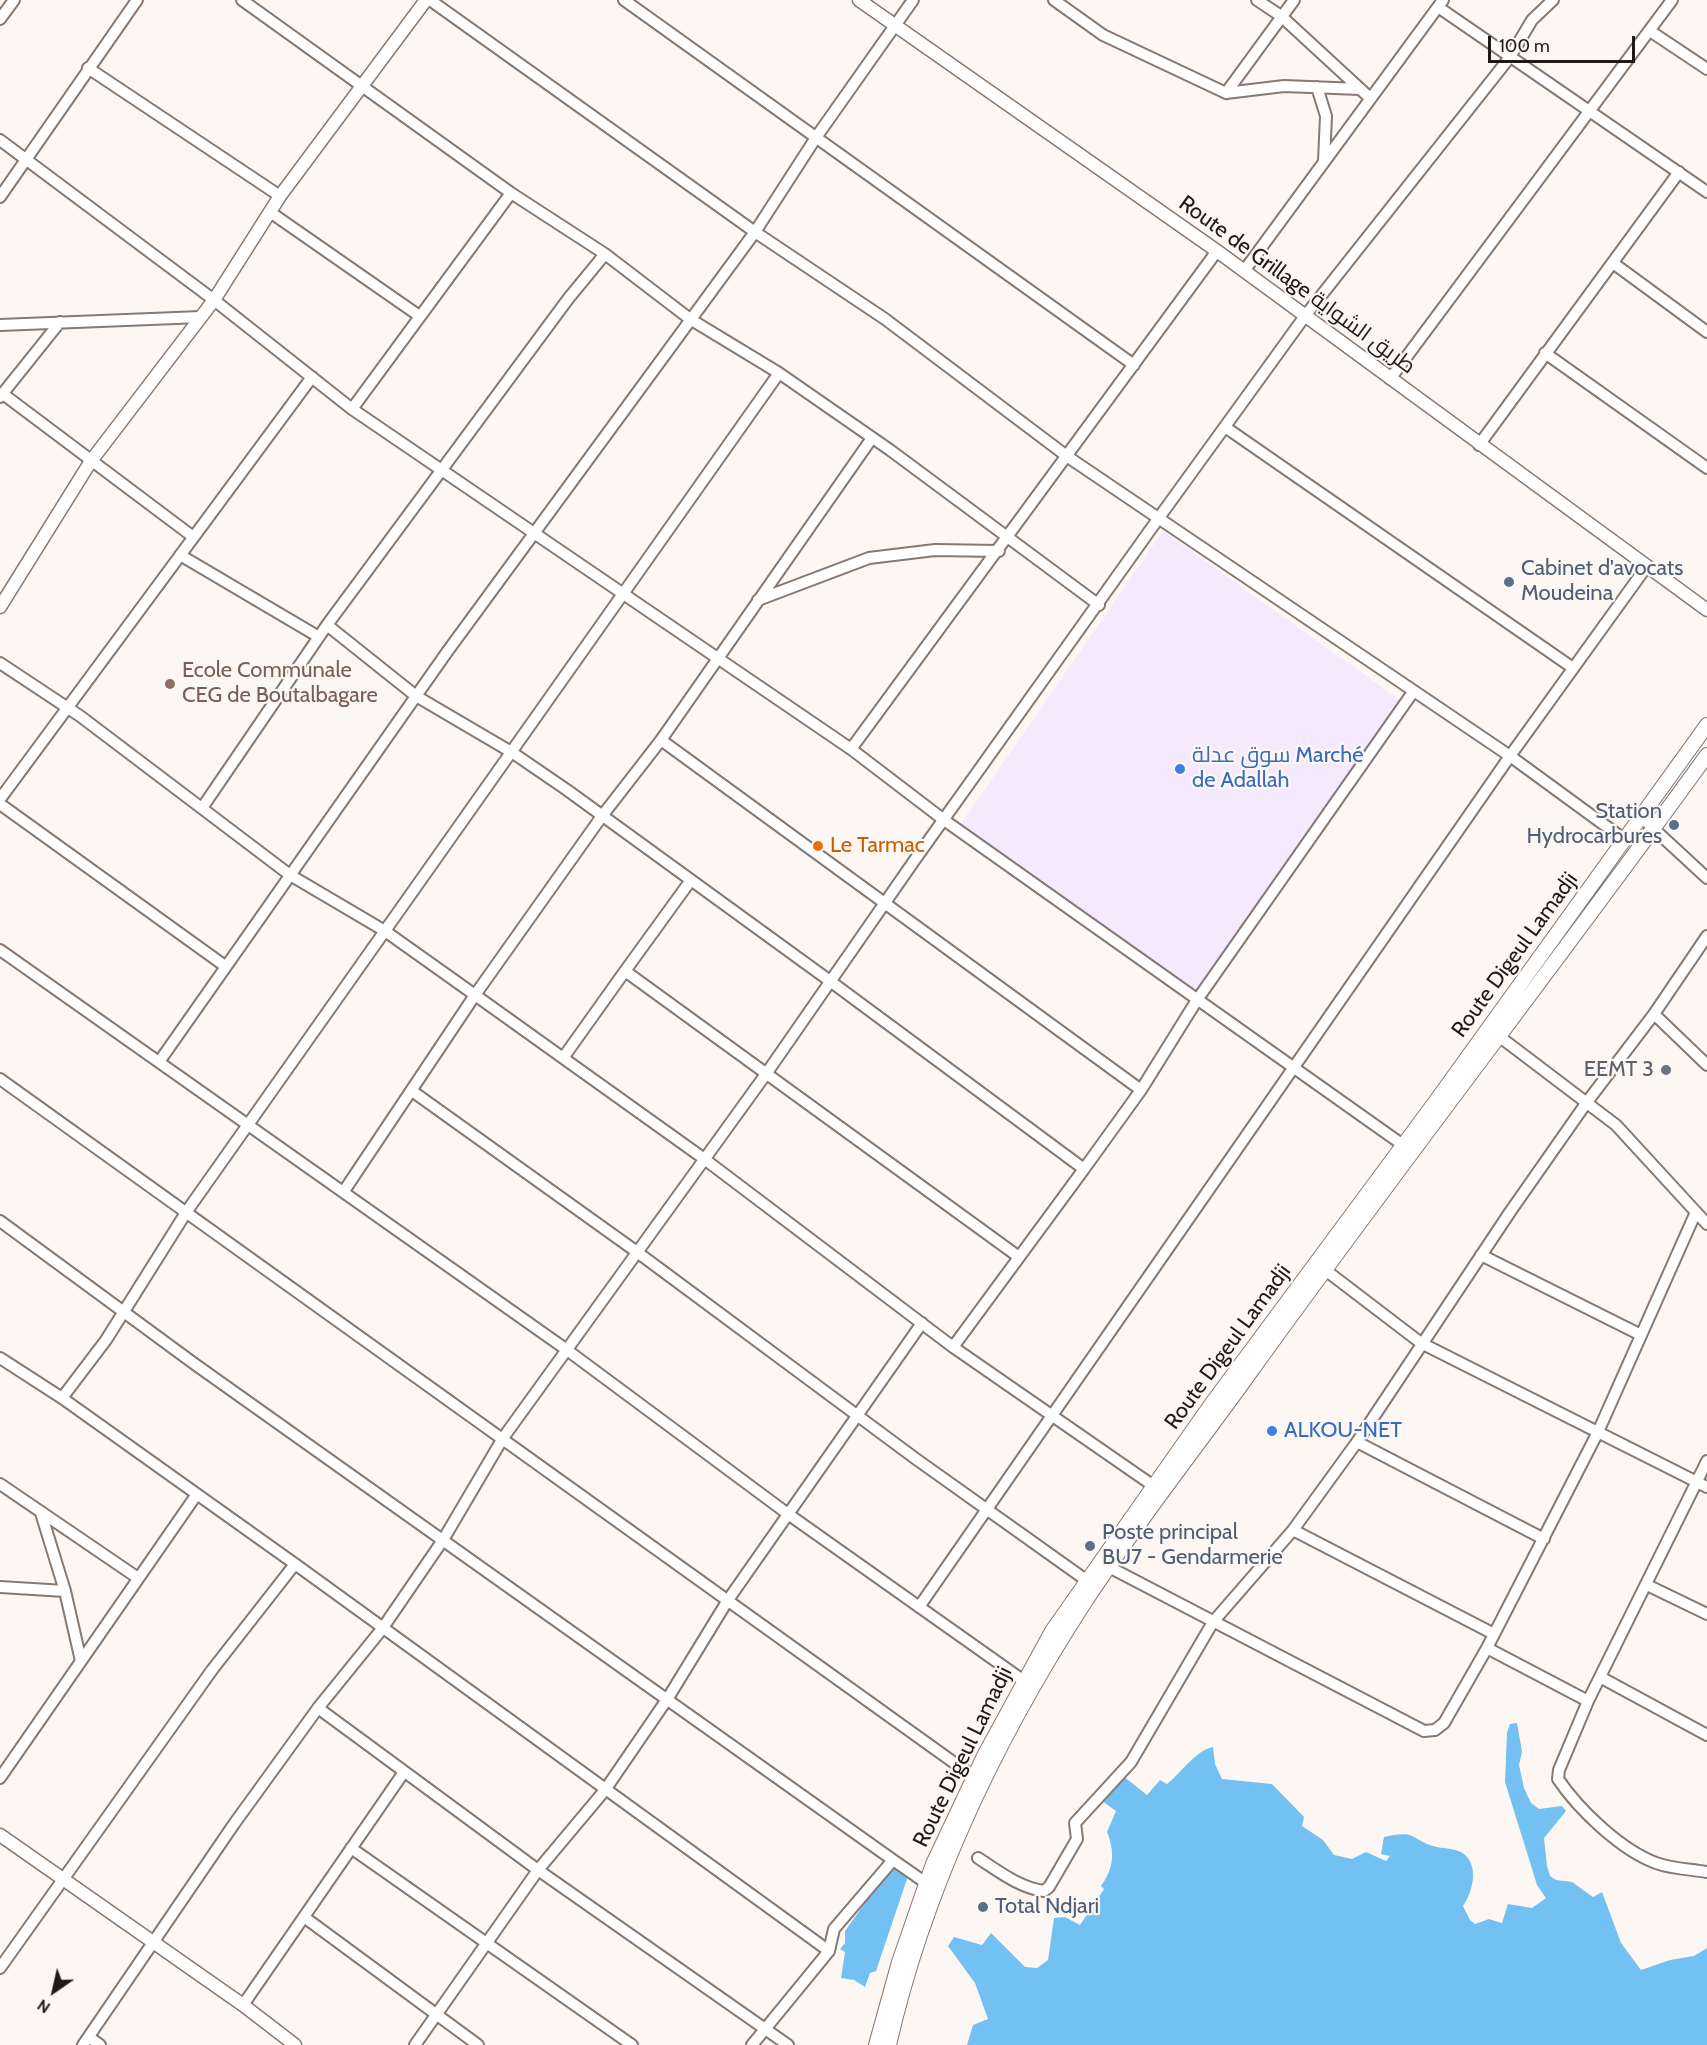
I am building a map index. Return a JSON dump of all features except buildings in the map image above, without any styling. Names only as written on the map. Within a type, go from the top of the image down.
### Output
[{"type":"main road","name":"Route Digeul Lamadji","points":[[876,2045],[899,1962],[926,1883],[974,1777],[1024,1681],[1086,1580],[1158,1490],[1402,1145],[1642,818],[1707,725]]},
{"type":"main road","points":[[890,2045],[911,1967],[941,1881],[988,1776],[1062,1639],[1158,1490],[1500,1036],[1707,755]]},
{"type":"street","points":[[0,19],[14,0]]},
{"type":"street","points":[[0,197],[137,0]]},
{"type":"street","points":[[242,0],[511,193],[605,254],[690,319],[779,373],[872,438],[1099,605]]},
{"type":"street","points":[[0,607],[91,461],[214,300],[280,196],[428,0],[755,232],[885,319],[1068,457],[1510,756],[1625,840]]},
{"type":"street","points":[[624,0],[1134,365]]},
{"type":"street","name":"Route de Grillage طريق الشواية","points":[[859,0],[1217,251],[1479,445],[1707,609]]},
{"type":"street","points":[[159,1062],[416,696],[755,232],[817,136],[913,0]]},
{"type":"street","points":[[1054,0],[1103,35],[1226,93],[1284,86],[1360,89]]},
{"type":"street","points":[[1257,0],[1281,16],[1370,98]]},
{"type":"street","points":[[1226,93],[1294,0]]},
{"type":"street","points":[[100,2045],[86,2041],[152,1941],[318,1708],[382,1629],[443,1540],[503,1438],[703,1158],[766,1074],[884,903],[1305,316],[1510,57],[1532,20],[1553,0]]},
{"type":"street","points":[[1390,379],[1672,0]]},
{"type":"street","points":[[1244,271],[1440,4],[1510,57],[1591,110],[1707,192]]},
{"type":"street","points":[[1650,31],[1707,69]]},
{"type":"street","points":[[88,68],[280,196]]},
{"type":"street","points":[[1317,87],[1326,116],[1324,162]]},
{"type":"street","points":[[0,140],[214,300],[352,409],[851,749],[944,820],[1402,1145]]},
{"type":"street","points":[[1479,445],[1679,172]]},
{"type":"street","points":[[352,409],[418,315],[511,193]]},
{"type":"street","points":[[270,212],[418,315]]},
{"type":"street","points":[[851,749],[999,551],[1217,251]]},
{"type":"street","points":[[202,808],[327,625],[568,299],[605,254]]},
{"type":"street","points":[[1612,263],[1707,332]]},
{"type":"street","points":[[0,325],[201,317]]},
{"type":"street","points":[[60,322],[1,396],[192,536]]},
{"type":"street","points":[[1545,353],[1707,468]]},
{"type":"street","points":[[62,1398],[106,1340],[187,1212],[779,373]]},
{"type":"street","points":[[0,799],[192,536],[312,377]]},
{"type":"street","points":[[1225,428],[1573,668]]},
{"type":"street","points":[[344,1191],[475,995],[602,816],[718,659],[872,438]]},
{"type":"street","points":[[758,600],[869,558],[935,550],[999,551]]},
{"type":"street","points":[[180,555],[319,637]]},
{"type":"street","points":[[919,1607],[1510,756],[1647,566]]},
{"type":"street","points":[[327,625],[416,696],[513,753],[602,816],[1084,1169]]},
{"type":"street","points":[[0,663],[66,708],[290,876],[385,931],[564,1058],[703,1158],[953,1347],[1158,1490]]},
{"type":"street","points":[[953,1347],[1141,1090],[1197,1000],[1413,692]]},
{"type":"street","points":[[660,740],[1141,1090]]},
{"type":"street","points":[[0,804],[225,966]]},
{"type":"street","points":[[1642,818],[1707,878]]},
{"type":"street","points":[[564,1058],[691,880]]},
{"type":"street","points":[[978,1858],[1006,1877],[1037,1890],[1044,1892],[1049,1887],[1077,1839],[1075,1823],[1131,1762],[1213,1622],[1293,1530],[1357,1442],[1421,1343],[1587,1101],[1654,1014],[1707,936]]},
{"type":"street","points":[[0,950],[567,1350],[788,1514],[1024,1681]]},
{"type":"street","points":[[625,971],[1020,1257]]},
{"type":"street","points":[[1654,1014],[1707,1065]]},
{"type":"street","points":[[1500,1036],[1616,1125],[1707,1224]]},
{"type":"street","points":[[0,1079],[974,1777]]},
{"type":"street","points":[[412,1091],[637,1252],[1086,1580]]},
{"type":"street","points":[[1109,1567],[1424,1731],[1435,1730],[1444,1723],[1487,1648],[1598,1432],[1696,1212]]},
{"type":"street","points":[[0,1221],[196,1365],[669,1698],[926,1883]]},
{"type":"street","points":[[1481,1255],[1641,1335]]},
{"type":"street","points":[[1324,1269],[1421,1343],[1702,1484]]},
{"type":"street","points":[[415,2045],[538,1870],[605,1790],[669,1698],[728,1600],[922,1323]]},
{"type":"street","points":[[0,1358],[62,1398],[295,1563],[382,1629],[829,1951]]},
{"type":"street","points":[[1357,1442],[1544,1539]]},
{"type":"street","points":[[1707,1461],[1702,1484],[1588,1701],[1559,1770],[1558,1779],[1601,1827],[1647,1859],[1664,1865],[1707,1872]]},
{"type":"street","points":[[0,1485],[138,1578]]},
{"type":"street","points":[[0,1778],[197,1494]]},
{"type":"street","points":[[41,1513],[65,1591],[81,1661]]},
{"type":"street","points":[[1293,1530],[1494,1634]]},
{"type":"street","points":[[0,1968],[212,1670],[295,1563]]},
{"type":"street","points":[[1647,1585],[1707,1614]]},
{"type":"street","points":[[0,1587],[65,1591]]},
{"type":"street","points":[[1487,1648],[1588,1701]]},
{"type":"street","points":[[1600,1677],[1707,1735]]},
{"type":"street","points":[[318,1708],[538,1870],[788,2045]]},
{"type":"street","points":[[243,2005],[404,1772]]},
{"type":"street","points":[[0,1835],[243,2005],[295,2045]]},
{"type":"street","points":[[351,1848],[632,2045]]},
{"type":"street","points":[[752,2045],[829,1951],[834,1929],[894,1860]]},
{"type":"street","points":[[304,1917],[478,2045]]},
{"type":"shaded area","name":"سوق عدلة Marché de Adallah","points":[[1163,531],[1407,705],[1201,995],[959,827]]},
{"type":"water","points":[[1517,1723],[1522,1752],[1519,1765],[1524,1788],[1531,1803],[1539,1809],[1562,1806],[1566,1811],[1544,1838],[1550,1876],[1556,1880],[1572,1882],[1593,1897],[1602,1892],[1621,1943],[1641,1970],[1670,1960],[1694,1956],[1707,1948],[1707,2045],[967,2045],[973,2025],[988,2019],[975,1983],[948,1946],[954,1937],[982,1945],[991,1933],[1025,1967],[1037,1968],[1048,1960],[1054,1918],[1065,1917],[1080,1925],[1104,1889],[1101,1886],[1109,1873],[1112,1860],[1107,1832],[1116,1811],[1102,1801],[1104,1794],[1113,1790],[1123,1776],[1147,1795],[1160,1780],[1167,1784],[1195,1757],[1213,1747],[1215,1764],[1222,1779],[1272,1784],[1304,1817],[1302,1826],[1323,1840],[1334,1855],[1352,1859],[1366,1852],[1386,1861],[1390,1856],[1381,1854],[1384,1837],[1403,1834],[1413,1836],[1437,1847],[1458,1851],[1469,1859],[1473,1872],[1472,1887],[1463,1906],[1470,1920],[1475,1924],[1489,1919],[1502,1923],[1508,1904],[1532,1908],[1546,1898],[1537,1885],[1505,1782],[1507,1733],[1510,1724]]},
{"type":"water","points":[[892,1865],[908,1876],[876,1971],[870,1973],[865,1987],[854,1980],[841,1978],[845,1952],[840,1949],[845,1943],[845,1931]]},
{"type":"place","name":"Cabinet d'avocats Moudeina","points":[[1509,582]]},
{"type":"place","name":"Ecole Communale CEG de Boutalbagare","points":[[170,684]]},
{"type":"place","name":"سوق عدلة Marché de Adallah","points":[[1180,769]]},
{"type":"place","name":"Station Hydrocarbures","points":[[1674,825]]},
{"type":"place","name":"Le Tarmac","points":[[818,846]]},
{"type":"place","name":"EEMT 3","points":[[1666,1070]]},
{"type":"place","name":"ALKOU-NET","points":[[1272,1431]]},
{"type":"place","name":"Poste principal BU7 - Gendarmerie","points":[[1090,1546]]},
{"type":"place","name":"Total Ndjari","points":[[983,1907]]}]
